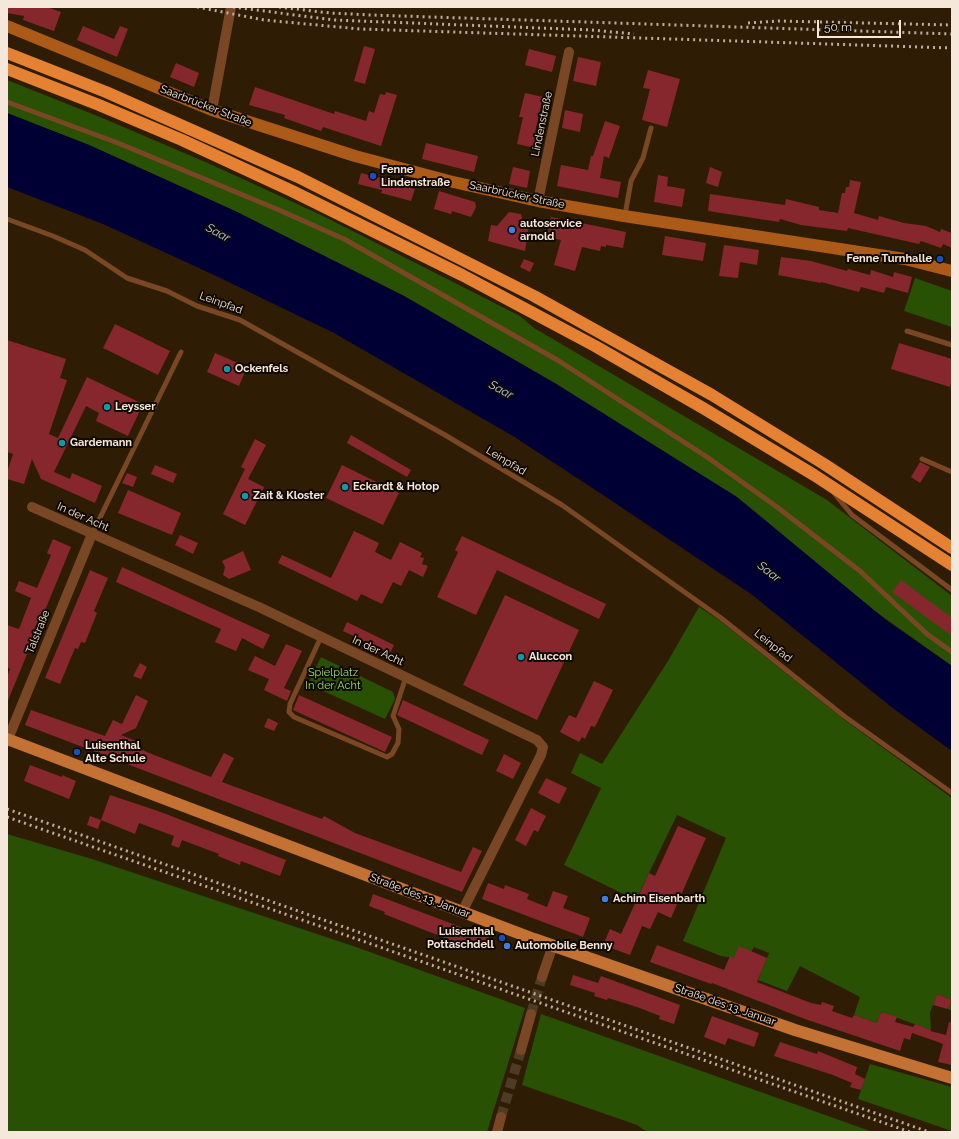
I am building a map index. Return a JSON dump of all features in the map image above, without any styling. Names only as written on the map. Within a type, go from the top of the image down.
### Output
[{"type":"highway","points":[[7,53],[113,95],[298,176],[534,296],[601,332],[718,399],[824,464],[952,548]]},
{"type":"highway","points":[[7,69],[99,105],[182,140],[292,191],[448,268],[595,346],[703,408],[825,482],[952,565]]},
{"type":"main road","name":"Straße des 13. Januar","points":[[7,739],[462,912],[520,939],[553,945],[802,1032],[952,1078]]},
{"type":"street","points":[[212,110],[231,7]]},
{"type":"street","name":"Saarbrücker Straße","points":[[7,26],[212,110],[355,156],[449,181],[538,201],[624,216],[905,259],[952,271]]},
{"type":"street","name":"Lindenstraße","points":[[538,201],[569,52]]},
{"type":"street","name":"In der Acht","points":[[32,507],[261,608],[537,740],[542,747],[539,759],[462,912]]},
{"type":"street","name":"Talstraße","points":[[7,739],[92,534]]},
{"type":"street","points":[[542,977],[553,945]]},
{"type":"street","points":[[521,1050],[531,1014]]},
{"type":"street","points":[[497,1132],[501,1117]]},
{"type":"lane","points":[[7,102],[132,150],[279,210],[344,239],[560,361],[707,457],[777,507],[860,571],[927,634],[952,652]]},
{"type":"lane","points":[[624,216],[631,181],[642,158],[651,128]]},
{"type":"lane","name":"Leinpfad","points":[[7,219],[53,236],[84,250],[127,278],[167,291],[197,306],[240,320],[445,435],[562,505],[721,618],[844,716],[952,794]]},
{"type":"lane","points":[[907,331],[952,345]]},
{"type":"lane","points":[[92,534],[181,352]]},
{"type":"lane","points":[[922,459],[952,472]]},
{"type":"lane","points":[[825,482],[852,514],[952,590]]},
{"type":"lane","points":[[321,637],[290,704],[289,712],[294,717],[387,757],[392,754],[398,742],[399,729],[393,716],[406,677]]},
{"type":"green space","points":[[7,80],[100,117],[210,164],[321,215],[520,316],[534,328],[827,500],[952,596],[952,666],[558,385],[404,296],[235,211],[89,145],[7,113]]},
{"type":"green space","points":[[915,278],[952,291],[952,327],[904,311]]},
{"type":"green space","points":[[699,607],[719,620],[842,718],[952,798],[952,1000],[937,994],[930,1013],[931,1030],[881,1012],[877,1023],[854,1015],[860,997],[800,966],[787,991],[758,980],[769,953],[754,947],[751,952],[734,958],[721,956],[683,941],[726,838],[677,815],[636,900],[564,865],[601,788],[571,773],[580,753],[602,764],[668,661]]},
{"type":"green space","name":"Spielplatz In der Acht","points":[[321,657],[393,692],[395,699],[385,719],[308,684]]},
{"type":"green space","points":[[7,834],[92,859],[356,947],[525,1008],[487,1132],[7,1132]]},
{"type":"green space","points":[[952,1000],[952,1011],[948,1009]]},
{"type":"green space","points":[[541,1014],[873,1132],[647,1132],[637,1125],[522,1085]]},
{"type":"green space","points":[[870,1064],[952,1087],[952,1131],[858,1099]]},
{"type":"water","name":"Saar","points":[[7,113],[89,145],[235,211],[404,296],[558,385],[737,497],[886,620],[952,666],[952,751],[894,709],[751,594],[513,436],[334,333],[212,274],[103,224],[7,187]]},
{"type":"building","points":[[7,7],[47,7],[61,12],[54,31],[23,20],[24,16],[7,13]]},
{"type":"building","points":[[83,26],[114,39],[120,26],[128,29],[117,57],[77,40]]},
{"type":"building","points":[[364,46],[375,49],[365,84],[354,81]]},
{"type":"building","points":[[529,49],[556,56],[552,72],[525,65]]},
{"type":"building","points":[[578,57],[601,62],[596,86],[573,81]]},
{"type":"building","points":[[176,63],[199,73],[194,87],[170,77]]},
{"type":"building","points":[[648,70],[680,79],[667,127],[642,120],[650,89],[643,88]]},
{"type":"building","points":[[255,87],[334,114],[335,111],[366,121],[369,111],[374,113],[380,94],[385,95],[386,92],[397,95],[381,146],[323,127],[321,131],[284,118],[285,115],[249,105]]},
{"type":"building","points":[[525,93],[543,97],[535,132],[538,133],[535,148],[517,144],[523,117],[519,117]]},
{"type":"building","points":[[565,110],[583,114],[580,132],[562,128]]},
{"type":"building","points":[[605,121],[620,126],[609,158],[604,156],[600,178],[621,182],[618,198],[557,186],[561,165],[588,170],[591,156],[593,156]]},
{"type":"building","points":[[426,143],[478,156],[474,172],[422,159]]},
{"type":"building","points":[[513,167],[530,171],[527,188],[509,184]]},
{"type":"building","points":[[710,167],[722,172],[718,187],[706,183]]},
{"type":"building","points":[[361,173],[385,179],[386,177],[412,185],[411,188],[415,189],[411,201],[381,193],[382,190],[358,184]]},
{"type":"building","points":[[658,175],[668,177],[667,186],[685,189],[682,207],[654,202]]},
{"type":"building","points":[[850,180],[861,182],[854,213],[878,220],[879,216],[904,223],[926,226],[940,232],[941,229],[952,233],[952,248],[943,244],[941,248],[921,241],[919,244],[848,228],[847,231],[801,225],[780,219],[779,222],[708,211],[710,194],[785,205],[786,199],[819,207],[819,210],[838,213],[842,193],[845,193],[846,187],[849,187]]},
{"type":"building","points":[[439,191],[475,202],[476,207],[471,217],[452,211],[451,214],[434,209]]},
{"type":"building","points":[[509,212],[521,214],[524,225],[529,226],[525,251],[488,241],[491,225],[497,226]]},
{"type":"building","points":[[551,217],[626,232],[623,248],[606,245],[606,247],[601,246],[600,251],[582,247],[575,271],[554,265],[561,240],[547,237]]},
{"type":"building","points":[[665,236],[706,243],[703,261],[662,255]]},
{"type":"building","points":[[724,245],[759,250],[757,265],[740,262],[738,278],[719,276]]},
{"type":"building","points":[[781,257],[811,261],[847,271],[848,269],[870,275],[871,270],[893,277],[894,272],[912,277],[908,293],[886,287],[884,293],[861,287],[859,292],[821,282],[778,275]]},
{"type":"building","points":[[524,259],[534,263],[530,272],[520,267]]},
{"type":"building","points":[[115,324],[170,351],[158,375],[103,348]]},
{"type":"building","points":[[7,340],[66,359],[60,378],[67,380],[49,434],[58,438],[87,377],[143,404],[128,436],[96,421],[99,413],[86,406],[54,472],[70,479],[72,473],[102,486],[95,503],[41,479],[32,459],[24,484],[7,479],[7,472],[13,454],[7,452]]},
{"type":"building","points":[[899,343],[952,359],[952,380],[950,387],[891,369]]},
{"type":"building","name":"Ockenfels","points":[[215,353],[247,367],[239,386],[207,372]]},
{"type":"building","points":[[351,435],[411,470],[407,477],[347,443]]},
{"type":"building","points":[[255,439],[266,445],[248,479],[264,487],[245,525],[223,514],[245,469],[241,467]]},
{"type":"building","points":[[920,462],[930,467],[920,483],[911,477]]},
{"type":"building","points":[[155,465],[177,474],[173,483],[151,474]]},
{"type":"building","points":[[342,465],[399,493],[383,525],[326,498]]},
{"type":"building","points":[[127,473],[137,477],[133,487],[122,483]]},
{"type":"building","points":[[128,490],[181,513],[172,535],[118,513]]},
{"type":"building","points":[[354,531],[379,543],[375,552],[391,560],[400,542],[422,553],[420,557],[424,558],[422,564],[428,566],[423,577],[409,570],[401,586],[393,582],[382,604],[361,594],[357,601],[278,563],[282,555],[331,578]]},
{"type":"building","points":[[180,535],[198,543],[193,554],[175,545]]},
{"type":"building","points":[[462,536],[606,604],[599,619],[497,570],[476,615],[437,597],[458,552],[455,550]]},
{"type":"building","points":[[53,539],[71,547],[7,703],[7,677],[10,669],[7,667],[7,625],[19,629],[31,598],[15,591],[19,581],[37,588],[51,555],[47,553]]},
{"type":"building","points":[[243,551],[251,570],[229,579],[223,575],[225,567],[222,561]]},
{"type":"building","points":[[122,567],[270,635],[263,649],[242,638],[236,651],[215,642],[221,629],[116,582]]},
{"type":"building","points":[[90,570],[108,578],[94,611],[97,613],[85,643],[81,642],[78,649],[75,648],[60,684],[45,678]]},
{"type":"building","points":[[901,580],[952,618],[952,636],[892,592]]},
{"type":"building","name":"Aluccon","points":[[505,595],[579,630],[537,720],[463,685]]},
{"type":"building","points":[[347,622],[394,645],[390,653],[343,631]]},
{"type":"building","points":[[286,644],[302,651],[284,688],[291,691],[287,701],[264,690],[269,679],[248,670],[255,656],[275,666]]},
{"type":"building","points":[[140,663],[147,667],[141,679],[133,676]]},
{"type":"building","points":[[594,681],[613,690],[595,727],[591,726],[585,739],[582,737],[579,742],[560,732],[569,715],[576,718]]},
{"type":"building","points":[[136,695],[148,701],[136,728],[121,735],[141,743],[139,748],[149,753],[211,777],[224,753],[234,758],[222,782],[322,819],[324,816],[355,833],[461,872],[473,847],[482,851],[462,892],[25,725],[31,710],[105,736],[113,720],[122,724]]},
{"type":"building","points":[[299,695],[392,737],[385,752],[293,710]]},
{"type":"building","points":[[403,700],[489,740],[482,755],[397,715]]},
{"type":"building","points":[[268,718],[278,723],[274,731],[264,727]]},
{"type":"building","points":[[504,754],[521,763],[513,779],[496,771]]},
{"type":"building","points":[[30,765],[76,781],[69,799],[24,781]]},
{"type":"building","points":[[546,778],[567,788],[559,804],[538,793]]},
{"type":"building","points":[[110,795],[158,811],[286,860],[280,876],[241,861],[240,865],[218,856],[219,854],[182,840],[179,848],[171,845],[174,836],[139,823],[135,834],[101,820]]},
{"type":"building","points":[[531,808],[546,816],[538,832],[534,830],[526,846],[515,840]]},
{"type":"building","points":[[90,816],[101,820],[98,829],[87,825]]},
{"type":"building","points":[[678,826],[706,838],[671,918],[658,912],[650,929],[642,926],[630,955],[603,945],[610,929],[621,934],[649,873],[655,876]]},
{"type":"building","points":[[488,883],[504,889],[505,885],[529,894],[527,899],[547,907],[553,891],[568,896],[563,908],[590,918],[583,937],[482,899]]},
{"type":"building","points":[[373,894],[490,938],[485,950],[472,945],[472,948],[460,944],[384,914],[385,912],[369,906]]},
{"type":"building","points":[[657,945],[724,970],[730,956],[734,958],[739,946],[767,958],[757,982],[811,1003],[821,1005],[822,1002],[834,1006],[832,1011],[852,1018],[854,1015],[877,1023],[881,1012],[897,1017],[895,1022],[913,1027],[915,1024],[931,1030],[930,1031],[946,1035],[949,1022],[952,1023],[952,1065],[938,1062],[943,1044],[912,1033],[910,1040],[904,1038],[900,1051],[805,1019],[712,983],[711,984],[650,962]]},
{"type":"building","points":[[573,975],[598,983],[601,976],[680,1005],[674,1024],[659,1019],[660,1016],[637,1007],[608,998],[607,1000],[594,996],[595,993],[570,985]]},
{"type":"building","points":[[937,994],[952,1000],[948,1009],[933,1005]]},
{"type":"building","points":[[712,1016],[759,1033],[754,1047],[728,1038],[725,1045],[704,1037]]},
{"type":"building","points":[[780,1042],[817,1054],[818,1051],[857,1067],[855,1074],[865,1079],[861,1090],[850,1087],[852,1083],[833,1075],[774,1056]]},
{"type":"tunnel","points":[[531,1014],[542,977]]},
{"type":"tunnel","points":[[501,1117],[521,1050]]},
{"type":"railway","points":[[197,7],[264,20],[360,29],[952,48]]},
{"type":"railway","points":[[233,7],[334,20],[592,30],[634,34]]},
{"type":"railway","points":[[279,7],[330,13],[371,15],[952,34]]},
{"type":"railway","points":[[748,23],[779,21],[952,25]]},
{"type":"railway","points":[[7,809],[929,1132]]},
{"type":"railway","points":[[7,817],[910,1132]]},
{"type":"place","name":"Fenne Lindenstraße","points":[[373,176]]},
{"type":"place","name":"autoservice arnold","points":[[512,230]]},
{"type":"place","name":"Fenne Turnhalle","points":[[940,259]]},
{"type":"place","name":"Ockenfels","points":[[227,369]]},
{"type":"place","name":"Leysser","points":[[107,407]]},
{"type":"place","name":"Gardemann","points":[[62,443]]},
{"type":"place","name":"Eckardt & Hotop","points":[[345,487]]},
{"type":"place","name":"Zait & Kloster","points":[[245,496]]},
{"type":"place","name":"Aluccon","points":[[521,657]]},
{"type":"place","name":"Luisenthal Alte Schule","points":[[77,752]]},
{"type":"place","name":"Achim Eisenbarth","points":[[605,899]]},
{"type":"place","name":"Luisenthal Pottaschdell","points":[[502,938]]},
{"type":"place","name":"Automobile Benny","points":[[507,946]]}]
